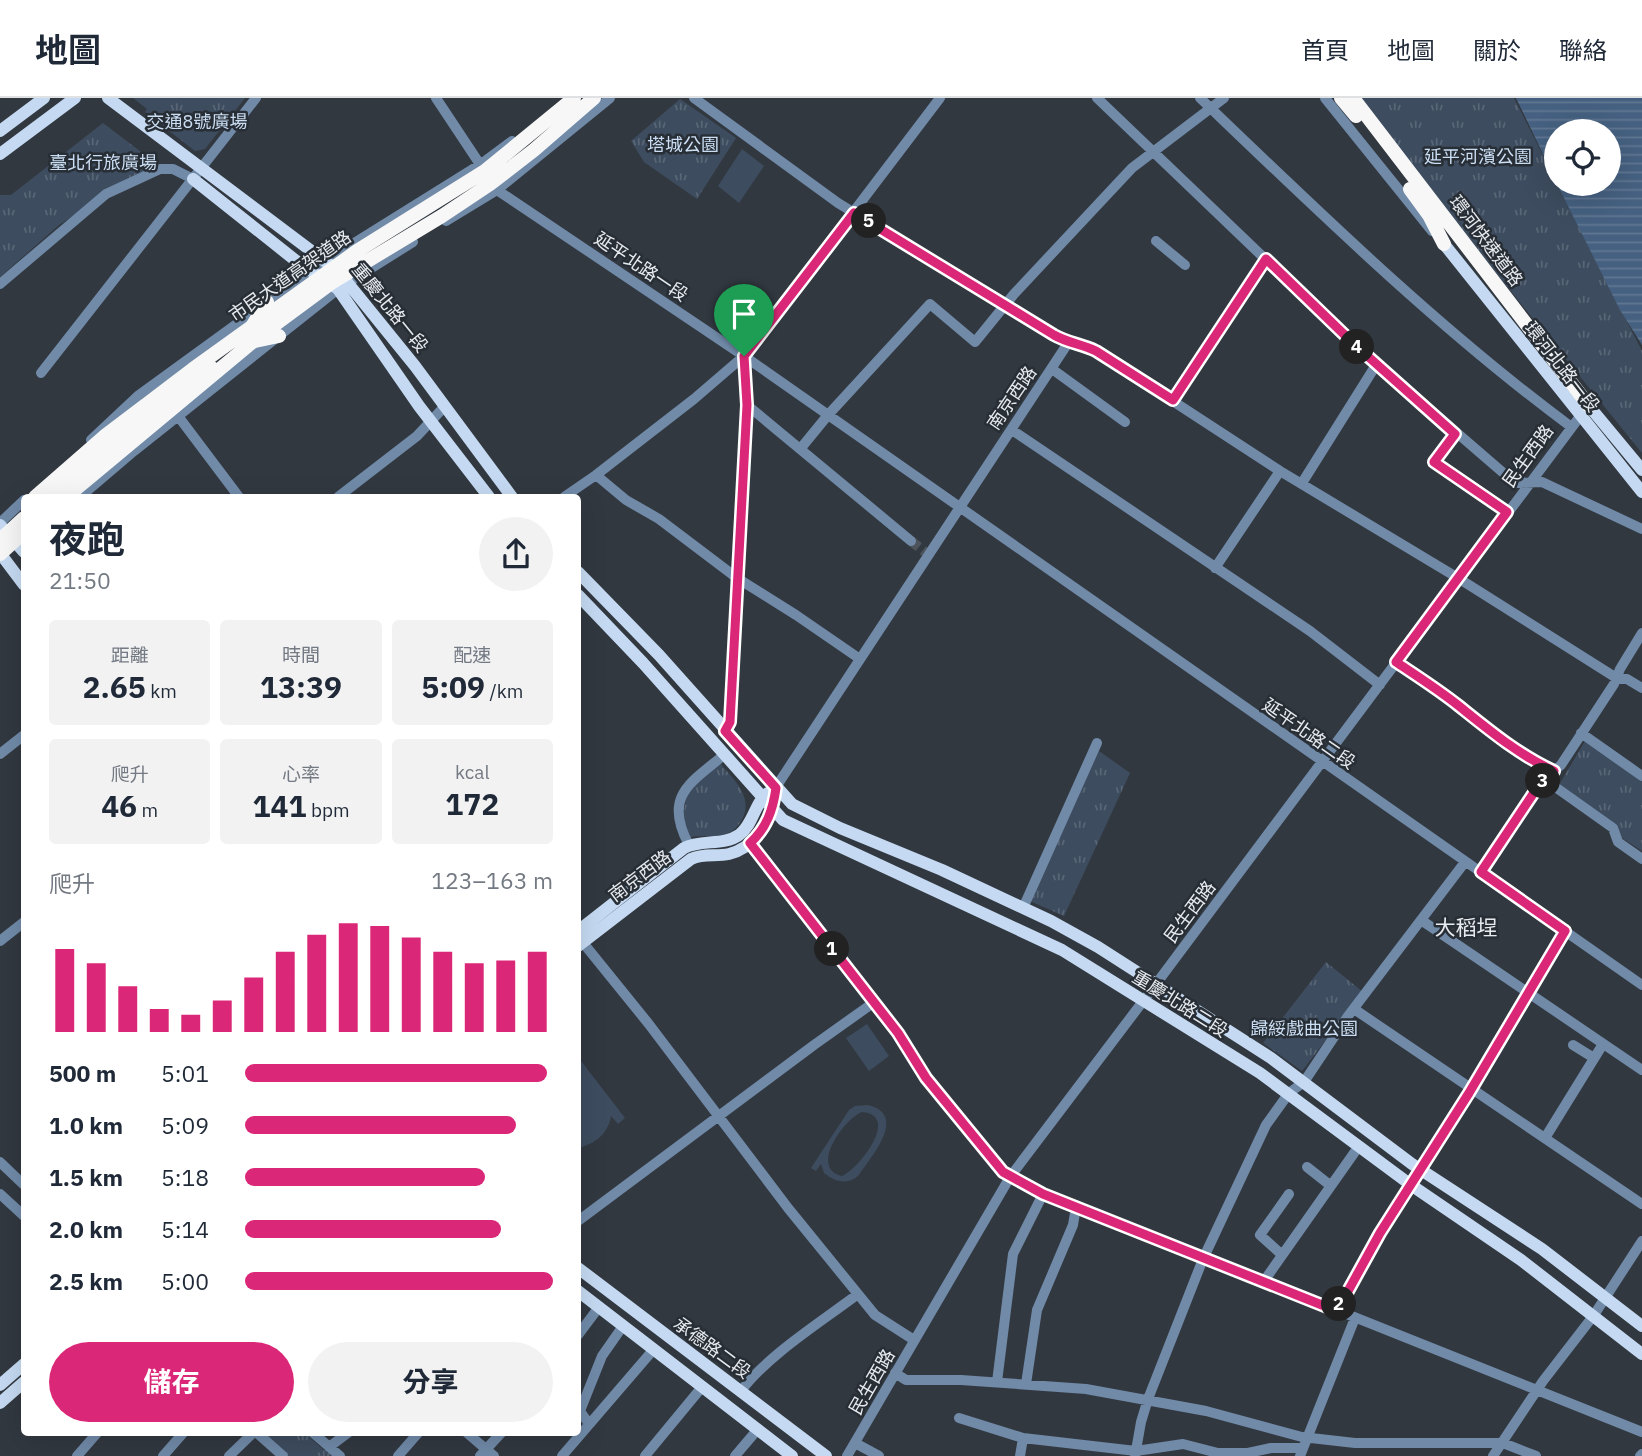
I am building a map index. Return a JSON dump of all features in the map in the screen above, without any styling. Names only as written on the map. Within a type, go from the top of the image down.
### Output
[{"type":"highway","name":"市民大道高架道路","points":[[38,494],[106,435],[192,369],[357,251],[485,171],[574,98]]},
{"type":"highway","name":"市民大道高架道路","points":[[70,494],[282,319],[331,283],[490,184],[594,98]]},
{"type":"highway","name":"環河快速道路","points":[[1341,98],[1429,215],[1444,244]]},
{"type":"highway","name":"環河快速道路","points":[[1353,98],[1506,298],[1584,410]]},
{"type":"highway","points":[[51,494],[86,463],[242,344],[337,281]]},
{"type":"highway","points":[[242,344],[267,302]]},
{"type":"highway","points":[[242,344],[279,336]]},
{"type":"highway","points":[[0,525],[21,508]]},
{"type":"highway","points":[[1,559],[17,542]]},
{"type":"main road","points":[[0,131],[44,98]]},
{"type":"main road","points":[[0,154],[75,98]]},
{"type":"main road","name":"重慶北路一段","points":[[108,98],[310,270],[337,281],[445,406],[510,494]]},
{"type":"main road","name":"重慶北路一段","points":[[197,174],[325,261],[431,422],[487,494]]},
{"type":"main road","name":"環河北路一段","points":[[1444,244],[1584,410],[1642,470]]},
{"type":"main road","name":"環河北路一段","points":[[1584,410],[1642,492]]},
{"type":"main road","points":[[0,525],[17,542]]},
{"type":"main road","points":[[1,559],[21,582]]},
{"type":"main road","points":[[581,575],[659,655],[776,788]]},
{"type":"main road","points":[[581,598],[773,808]]},
{"type":"main road","name":"南京西路","points":[[581,937],[690,845],[738,836],[751,820],[763,797],[776,788]]},
{"type":"main road","name":"南京西路","points":[[581,938],[691,859],[730,853],[750,843],[764,827],[773,808],[776,788]]},
{"type":"main road","name":"重慶北路二段","points":[[776,788],[792,804],[811,814],[942,870],[1098,947],[1241,1038],[1421,1170],[1542,1249],[1642,1354]]},
{"type":"main road","name":"重慶北路二段","points":[[773,808],[783,820],[1062,950],[1289,1093],[1411,1185],[1599,1306],[1642,1326]]},
{"type":"main road","name":"承德路二段","points":[[581,1270],[826,1456]]},
{"type":"main road","name":"承德路二段","points":[[581,1294],[792,1456]]},
{"type":"main road","points":[[1,1384],[21,1367]]},
{"type":"main road","points":[[0,1403],[21,1385]]},
{"type":"street","points":[[41,373],[256,98]]},
{"type":"street","name":"延平北路一段","points":[[436,98],[497,190],[744,356],[959,508]]},
{"type":"street","points":[[31,494],[139,396],[310,270],[481,164],[563,98]]},
{"type":"street","points":[[84,494],[279,336],[337,281],[497,190],[610,98]]},
{"type":"street","points":[[694,98],[854,213],[1068,344],[1082,344],[1096,351],[1280,471],[1458,578],[1618,679],[1628,680],[1642,688]]},
{"type":"street","points":[[568,494],[694,399],[744,356],[940,98]]},
{"type":"street","points":[[1097,98],[1376,365],[1515,483],[1542,482],[1642,529]]},
{"type":"street","points":[[1200,98],[1387,276],[1526,393],[1570,426]]},
{"type":"street","points":[[801,448],[930,304],[975,342],[1004,306],[1132,168],[1224,98]]},
{"type":"street","name":"環河北路一段","points":[[1325,98],[1444,244]]},
{"type":"street","points":[[0,284],[106,194],[160,169],[197,174]]},
{"type":"street","points":[[1156,241],[1185,265]]},
{"type":"street","points":[[1173,400],[1266,259]]},
{"type":"street","name":"南京西路","points":[[776,788],[926,553],[1068,344]]},
{"type":"street","points":[[725,731],[730,722],[747,405],[744,356]]},
{"type":"street","points":[[1302,483],[1376,365]]},
{"type":"street","points":[[1052,369],[1125,422]]},
{"type":"street","points":[[747,405],[911,541]]},
{"type":"street","points":[[342,494],[431,422],[445,406]]},
{"type":"street","name":"民生西路","points":[[847,1456],[1010,1177],[1584,410]]},
{"type":"street","points":[[178,416],[237,494]]},
{"type":"street","points":[[1012,430],[1310,631],[1380,685]]},
{"type":"street","points":[[1455,434],[1434,462],[1507,512]]},
{"type":"street","points":[[1215,568],[1280,471]]},
{"type":"street","points":[[596,475],[626,500],[659,519],[737,578],[860,660]]},
{"type":"street","points":[[0,525],[21,504]]},
{"type":"street","name":"延平北路二段","points":[[959,508],[1642,985]]},
{"type":"street","points":[[1481,872],[1545,779],[1561,765],[1618,679],[1619,669],[1642,633]]},
{"type":"street","points":[[1396,662],[1459,706],[1481,726],[1554,771]]},
{"type":"street","points":[[1581,733],[1642,776]]},
{"type":"street","points":[[0,754],[21,737]]},
{"type":"street","points":[[1023,908],[1097,743]]},
{"type":"street","name":"南京西路","points":[[690,845],[681,825],[683,793],[693,778],[725,754]]},
{"type":"street","points":[[1545,779],[1613,828],[1618,842],[1642,859]]},
{"type":"street","points":[[750,843],[898,1033],[926,1078],[1003,1172],[1010,1177],[1043,1194],[1203,1259],[1642,1432]]},
{"type":"street","points":[[1135,1454],[1140,1422],[1148,1399],[1203,1259],[1266,1125],[1289,1093],[1304,1082],[1354,1009],[1465,862]]},
{"type":"street","points":[[1421,920],[1642,1070]]},
{"type":"street","points":[[0,941],[21,924]]},
{"type":"street","points":[[1337,1311],[1380,1233],[1565,931]]},
{"type":"street","points":[[581,941],[648,1023],[788,1208],[875,1315],[914,1340]]},
{"type":"street","points":[[581,1219],[873,1003]]},
{"type":"street","points":[[1354,1009],[1642,1204]]},
{"type":"street","points":[[1545,1138],[1603,1044]]},
{"type":"street","points":[[1573,1045],[1594,1058]]},
{"type":"street","points":[[1264,1281],[1359,1146]]},
{"type":"street","points":[[0,1162],[21,1182]]},
{"type":"street","points":[[1307,1167],[1331,1186]]},
{"type":"street","points":[[0,1194],[21,1213]]},
{"type":"street","points":[[997,1381],[1013,1254],[1043,1194]]},
{"type":"street","points":[[1281,1254],[1260,1235],[1289,1194]]},
{"type":"street","points":[[1026,1384],[1037,1310],[1073,1225],[1076,1207]]},
{"type":"street","points":[[1493,1456],[1642,1241]]},
{"type":"street","points":[[741,1391],[748,1380],[775,1356],[858,1294]]},
{"type":"street","points":[[581,1331],[598,1307]]},
{"type":"street","points":[[958,1418],[1023,1438],[1135,1454],[1183,1444],[1218,1453],[1248,1454],[1271,1448],[1302,1452],[1355,1318]]},
{"type":"street","points":[[581,1408],[602,1356],[623,1326]]},
{"type":"street","points":[[581,1433],[654,1349]]},
{"type":"street","points":[[895,1373],[906,1380],[997,1381],[1086,1389],[1148,1399],[1307,1437],[1355,1443],[1503,1443],[1536,1456]]},
{"type":"street","points":[[645,1456],[702,1387]]},
{"type":"street","points":[[581,1412],[589,1424]]},
{"type":"street","points":[[734,1456],[758,1429]]},
{"type":"street","points":[[77,1456],[94,1436]]},
{"type":"street","points":[[163,1456],[180,1436]]},
{"type":"street","points":[[229,1456],[251,1436]]},
{"type":"street","points":[[260,1436],[284,1456]]},
{"type":"street","points":[[317,1436],[340,1456]]},
{"type":"street","points":[[329,1447],[344,1436]]},
{"type":"street","points":[[398,1456],[416,1436]]},
{"type":"street","points":[[470,1436],[487,1454],[499,1436]]},
{"type":"street","points":[[562,1456],[579,1436]]},
{"type":"street","points":[[1020,1456],[1023,1438]]},
{"type":"street","points":[[855,1443],[879,1456]]},
{"type":"green space","name":"交通8號廣場","points":[[133,98],[245,98],[205,149],[195,151],[145,112],[147,109]]},
{"type":"green space","name":"延平河濱公園","points":[[1354,98],[1514,98],[1544,157],[1544,196],[1564,196],[1642,351],[1642,453]]},
{"type":"green space","name":"塔城公園","points":[[680,99],[736,138],[697,199],[644,162],[631,141]]},
{"type":"green space","name":"臺北行旅廣場","points":[[103,123],[166,171],[101,198],[59,225],[0,277],[0,195],[11,195]]},
{"type":"green space","points":[[742,149],[764,166],[739,203],[718,186]]},
{"type":"green space","points":[[1585,741],[1642,780],[1642,851],[1619,836],[1559,785]]},
{"type":"green space","points":[[1099,751],[1130,773],[1064,916],[1030,901]]},
{"type":"green space","points":[[720,763],[741,790],[746,805],[745,813],[738,826],[729,833],[690,837],[683,818],[687,792]]},
{"type":"green space","name":"歸綏戲曲公園","points":[[1326,962],[1363,992],[1302,1071],[1263,1043]]},
{"type":"green space","points":[[867,1024],[889,1056],[869,1071],[846,1038]]},
{"type":"green space","points":[[581,1061],[625,1118],[618,1124],[611,1116],[607,1128],[590,1144],[581,1147]]},
{"type":"green space","points":[[868,1105],[880,1110],[886,1127],[883,1138],[858,1176],[850,1181],[832,1179],[824,1173],[821,1164],[816,1171],[811,1168],[849,1110],[855,1106]],"holes":[[[862,1112],[873,1115],[878,1122],[877,1132],[866,1153],[842,1176],[832,1171],[828,1163],[829,1154],[839,1133]]]},
{"type":"green space","points":[[264,1436],[309,1436],[324,1450],[327,1449],[336,1456],[287,1456]]},
{"type":"shaded area","points":[[1516,98],[1642,98],[1642,345],[1620,310],[1563,196],[1621,196],[1621,119],[1544,119],[1544,156]]},
{"type":"tunnel","points":[[911,541],[925,552]]},
{"type":"district","name":"大稻埕","points":[[1466,928]]},
{"type":"route","points":[[854,213],[1068,344],[1082,344],[1096,351],[1173,400],[1266,259],[1376,365],[1455,434],[1434,462],[1507,512],[1396,662],[1459,706],[1481,726],[1554,771],[1541,782],[1481,872],[1565,931],[1526,992],[1469,1093],[1380,1233],[1337,1311],[1043,1194],[1003,1172],[926,1078],[898,1033],[750,843],[764,827],[773,808],[776,788],[725,731],[730,722],[747,405],[744,356],[854,213]]}]
